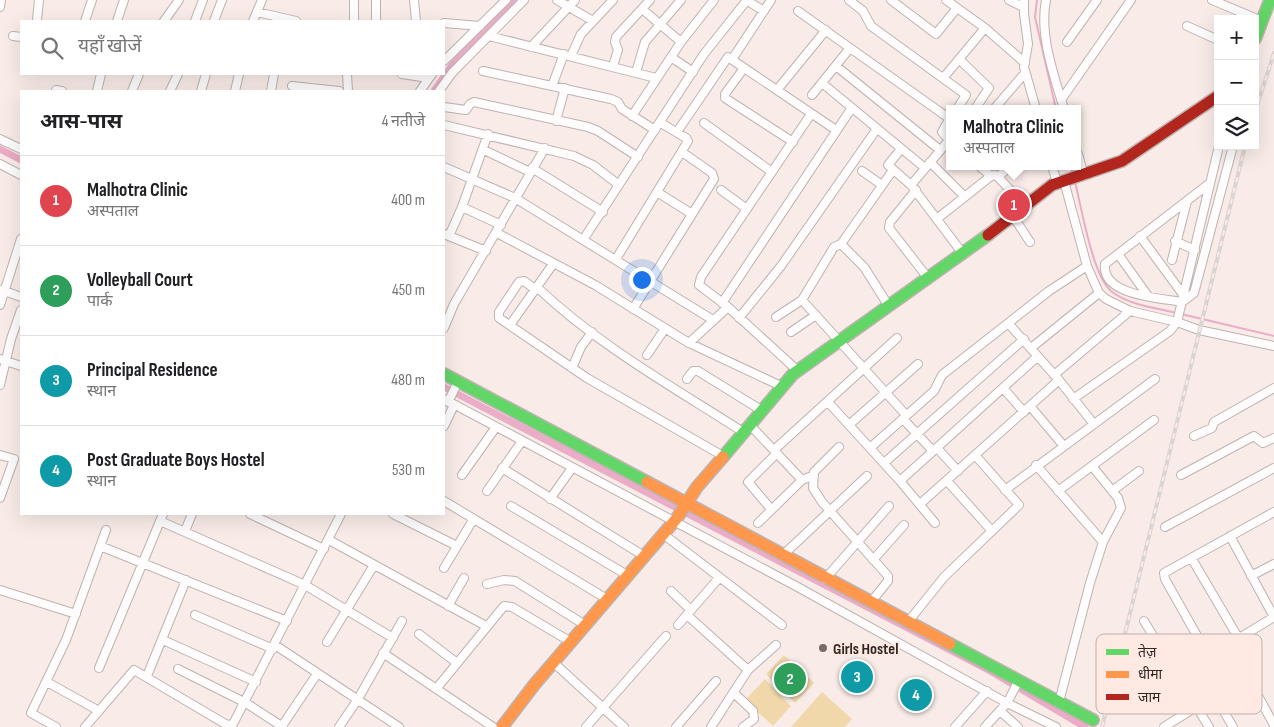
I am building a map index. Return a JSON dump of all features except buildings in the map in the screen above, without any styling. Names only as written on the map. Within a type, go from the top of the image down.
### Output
[{"type":"street","points":[[0,0],[0,7]]},
{"type":"street","points":[[37,20],[38,0]]},
{"type":"street","points":[[85,20],[92,0]]},
{"type":"street","points":[[117,20],[124,0]]},
{"type":"street","points":[[165,20],[179,0]]},
{"type":"street","points":[[195,20],[203,0]]},
{"type":"street","points":[[214,20],[222,0]]},
{"type":"street","points":[[253,20],[262,0]]},
{"type":"street","points":[[354,0],[354,20]]},
{"type":"street","points":[[376,0],[376,20]]},
{"type":"street","points":[[414,0],[416,20]]},
{"type":"street","points":[[445,59],[506,0]]},
{"type":"street","points":[[440,90],[452,73],[524,0]]},
{"type":"street","points":[[557,0],[593,21]]},
{"type":"street","points":[[531,48],[575,0]]},
{"type":"street","points":[[552,86],[567,55],[578,38],[613,0]]},
{"type":"street","points":[[612,66],[618,50],[615,40],[650,0]]},
{"type":"street","points":[[636,72],[645,42],[681,0]]},
{"type":"street","points":[[632,116],[681,42],[714,0]]},
{"type":"street","points":[[583,240],[714,40],[747,0],[764,11]]},
{"type":"street","points":[[733,58],[771,0]]},
{"type":"street","points":[[849,0],[860,8],[871,26],[966,94],[959,105]]},
{"type":"street","points":[[891,0],[936,34],[957,8]]},
{"type":"street","points":[[946,0],[985,28],[1025,63]]},
{"type":"street","points":[[1009,0],[1024,3],[1028,44],[1025,73],[1033,105]]},
{"type":"street","points":[[1046,0],[1044,11],[1048,47],[1063,105]]},
{"type":"street","points":[[1067,42],[1097,0]]},
{"type":"street","points":[[1062,100],[1132,0]]},
{"type":"street","points":[[1212,0],[1262,21]]},
{"type":"street","points":[[1259,29],[1270,0]]},
{"type":"street","points":[[642,9],[681,42]]},
{"type":"street","points":[[798,11],[946,115]]},
{"type":"street","points":[[257,12],[283,20]]},
{"type":"street","points":[[445,23],[480,26]]},
{"type":"street","points":[[1187,26],[1214,38]]},
{"type":"street","points":[[944,77],[985,28]]},
{"type":"street","points":[[776,90],[826,30]]},
{"type":"street","points":[[489,36],[656,78]]},
{"type":"street","points":[[812,95],[850,48]]},
{"type":"street","points":[[671,57],[693,72]]},
{"type":"street","points":[[677,132],[728,57],[733,58],[744,68],[836,130]]},
{"type":"street","points":[[959,59],[989,88],[978,105]]},
{"type":"street","points":[[836,66],[940,150]]},
{"type":"street","points":[[744,68],[725,94],[725,98],[793,142]]},
{"type":"street","points":[[483,71],[615,100],[622,109],[655,130]]},
{"type":"street","points":[[997,105],[1025,73]]},
{"type":"street","points":[[97,90],[101,75]]},
{"type":"street","points":[[132,90],[139,75]]},
{"type":"street","points":[[170,90],[176,75]]},
{"type":"street","points":[[202,90],[206,75]]},
{"type":"street","points":[[235,90],[239,75]]},
{"type":"street","points":[[271,90],[274,75]]},
{"type":"street","points":[[347,75],[348,90]]},
{"type":"street","points":[[416,75],[430,76],[421,90]]},
{"type":"street","points":[[822,83],[876,130],[901,149],[928,165],[964,196]]},
{"type":"street","points":[[292,86],[330,90]]},
{"type":"street","points":[[556,121],[565,88]]},
{"type":"street","points":[[502,727],[553,662],[675,520],[723,456],[780,386],[798,370],[839,339],[963,254],[1025,206],[1070,180],[1122,161],[1214,99]]},
{"type":"street","points":[[445,107],[466,110],[474,102],[598,131],[638,157]]},
{"type":"street","points":[[689,343],[713,320],[725,305],[836,130],[852,109]]},
{"type":"street","points":[[798,370],[725,305],[700,288],[699,282],[811,114]]},
{"type":"street","points":[[616,259],[682,152],[688,139],[661,123]]},
{"type":"street","points":[[704,123],[772,172]]},
{"type":"street","points":[[946,124],[942,131],[946,136]]},
{"type":"street","points":[[445,125],[545,148],[586,162],[619,185]]},
{"type":"street","points":[[740,318],[782,266],[876,130]]},
{"type":"street","points":[[486,251],[446,235],[462,207],[484,150],[488,134]]},
{"type":"street","points":[[0,139],[20,149]]},
{"type":"street","points":[[928,278],[889,228],[890,222],[928,165],[946,144]]},
{"type":"street","points":[[445,326],[454,304],[497,234],[515,198],[545,148]]},
{"type":"street","points":[[901,149],[888,163],[893,170],[914,187],[963,254]]},
{"type":"street","points":[[484,150],[531,170],[603,212]]},
{"type":"street","points":[[1073,399],[1170,330],[1177,320],[1183,302],[1218,150]]},
{"type":"street","points":[[1210,183],[1104,266],[1114,285],[1122,290],[1183,302],[1196,291],[1233,150]]},
{"type":"street","points":[[633,309],[714,176],[682,152]]},
{"type":"street","points":[[1216,156],[1229,164]]},
{"type":"street","points":[[0,164],[20,174]]},
{"type":"street","points":[[445,167],[515,198],[713,320]]},
{"type":"street","points":[[862,170],[882,185]]},
{"type":"street","points":[[776,317],[802,300],[834,247],[840,244],[893,170]]},
{"type":"street","points":[[986,170],[995,176],[1025,206]]},
{"type":"street","points":[[938,218],[964,196],[1004,170]]},
{"type":"street","points":[[1057,170],[1070,180]]},
{"type":"street","points":[[1073,170],[1070,180],[1087,266],[1099,293],[1130,311],[1177,320],[1199,330],[1274,346]]},
{"type":"street","points":[[721,190],[747,210]]},
{"type":"street","points":[[657,192],[692,214]]},
{"type":"street","points":[[1172,260],[1175,241],[1187,200]]},
{"type":"street","points":[[462,207],[501,225]]},
{"type":"street","points":[[1012,216],[1030,242]]},
{"type":"street","points":[[497,234],[601,289],[664,330],[780,386]]},
{"type":"street","points":[[1140,236],[1183,302]]},
{"type":"street","points":[[1175,241],[1195,250]]},
{"type":"street","points":[[0,305],[2,291],[20,242]]},
{"type":"street","points":[[840,244],[864,267],[888,305]]},
{"type":"street","points":[[1118,254],[1148,296]]},
{"type":"street","points":[[510,325],[553,264]]},
{"type":"street","points":[[870,448],[934,390],[942,375],[1049,291],[1087,266]]},
{"type":"street","points":[[723,456],[572,368],[499,318],[498,312],[519,282],[524,281],[537,289],[620,354],[746,428],[775,451],[802,480]]},
{"type":"street","points":[[2,291],[20,297]]},
{"type":"street","points":[[1031,348],[1099,293]]},
{"type":"street","points":[[802,300],[865,367],[917,435],[958,471]]},
{"type":"street","points":[[920,504],[1027,409],[1057,377],[1130,311]]},
{"type":"street","points":[[0,385],[3,360],[20,313]]},
{"type":"street","points":[[791,332],[816,315]]},
{"type":"street","points":[[1008,323],[1057,377],[1093,423]]},
{"type":"street","points":[[647,355],[664,330]]},
{"type":"street","points":[[572,368],[581,347],[592,332]]},
{"type":"street","points":[[771,509],[748,482],[775,451],[897,338]]},
{"type":"street","points":[[884,464],[1024,339]]},
{"type":"street","points":[[900,481],[1038,357]]},
{"type":"street","points":[[3,360],[20,366]]},
{"type":"street","points":[[850,424],[918,364]]},
{"type":"street","points":[[687,379],[693,371],[698,371],[761,410]]},
{"type":"street","points":[[445,375],[457,384],[783,555],[1018,683],[1093,720]]},
{"type":"street","points":[[1005,490],[1036,465],[1154,379]]},
{"type":"street","points":[[445,421],[449,400],[457,384]]},
{"type":"street","points":[[1003,388],[1063,445]]},
{"type":"street","points":[[1194,436],[1212,428],[1214,422],[1274,388]]},
{"type":"street","points":[[449,400],[572,468],[675,520],[1056,727]]},
{"type":"street","points":[[828,402],[850,424],[935,523]]},
{"type":"street","points":[[1058,491],[1154,420]]},
{"type":"street","points":[[462,475],[496,427]]},
{"type":"street","points":[[1181,475],[1254,436],[1263,443],[1274,438]]},
{"type":"street","points":[[487,491],[522,441]]},
{"type":"street","points":[[758,523],[802,480],[812,476],[839,447]]},
{"type":"street","points":[[0,455],[14,459],[1,494]]},
{"type":"street","points":[[908,622],[944,577],[1019,506],[975,455]]},
{"type":"street","points":[[1036,465],[1104,542]]},
{"type":"street","points":[[1059,702],[1090,583],[1104,542],[1121,508],[1112,490],[1092,466]]},
{"type":"street","points":[[502,468],[644,556]]},
{"type":"street","points":[[550,499],[572,468]]},
{"type":"street","points":[[1165,527],[1274,468]]},
{"type":"street","points":[[1112,490],[1139,471]]},
{"type":"street","points":[[812,476],[815,494],[888,578],[871,602]]},
{"type":"street","points":[[783,555],[867,476]]},
{"type":"street","points":[[947,481],[992,531]]},
{"type":"street","points":[[445,503],[607,599]]},
{"type":"street","points":[[511,506],[627,575]]},
{"type":"street","points":[[824,579],[889,506]]},
{"type":"street","points":[[1196,634],[1164,576],[1166,572],[1274,512]]},
{"type":"street","points":[[185,531],[192,515]]},
{"type":"street","points":[[253,515],[324,548]]},
{"type":"street","points":[[86,727],[130,671],[137,670],[227,725],[233,724],[246,703],[341,515]]},
{"type":"street","points":[[398,515],[457,546]]},
{"type":"street","points":[[99,668],[161,517],[185,531],[305,585],[393,638]]},
{"type":"street","points":[[444,568],[473,520]]},
{"type":"street","points":[[873,560],[904,525]]},
{"type":"street","points":[[56,727],[31,713],[47,682],[76,614],[106,530]]},
{"type":"street","points":[[663,534],[782,625]]},
{"type":"street","points":[[1230,536],[1274,617],[1248,634]]},
{"type":"street","points":[[329,540],[486,626]]},
{"type":"street","points":[[100,546],[287,621]]},
{"type":"street","points":[[1192,559],[1236,634]]},
{"type":"street","points":[[1251,576],[1274,564]]},
{"type":"street","points":[[327,642],[374,565]]},
{"type":"street","points":[[448,606],[464,578]]},
{"type":"street","points":[[678,625],[719,578]]},
{"type":"street","points":[[147,676],[186,580]]},
{"type":"street","points":[[487,584],[504,580],[515,581],[585,625]]},
{"type":"street","points":[[0,590],[76,614]]},
{"type":"street","points":[[671,591],[689,612],[748,670]]},
{"type":"street","points":[[436,689],[504,606],[508,605],[571,642]]},
{"type":"street","points":[[195,615],[274,647],[358,698],[399,727]]},
{"type":"street","points":[[339,727],[358,698],[402,621]]},
{"type":"street","points":[[1144,621],[1152,634]]},
{"type":"street","points":[[418,634],[457,663]]},
{"type":"street","points":[[586,727],[666,636]]},
{"type":"street","points":[[163,640],[256,682]]},
{"type":"street","points":[[712,727],[748,670],[776,645]]},
{"type":"street","points":[[383,653],[493,727]]},
{"type":"street","points":[[553,662],[624,727]]},
{"type":"street","points":[[178,669],[246,703],[283,727],[317,674]]},
{"type":"street","points":[[676,727],[716,681]]},
{"type":"street","points":[[47,682],[99,711]]},
{"type":"street","points":[[986,727],[1009,700],[1018,683]]},
{"type":"street","points":[[955,727],[987,691]]},
{"type":"street","points":[[734,692],[753,711],[754,719],[743,727]]},
{"type":"street","points":[[1262,703],[1274,725]]},
{"type":"street","points":[[1000,711],[1018,727]]},
{"type":"street","points":[[1164,727],[1185,714]]},
{"type":"street","points":[[1201,714],[1209,727]]},
{"type":"street","points":[[1225,714],[1233,727]]},
{"type":"shaded area","points":[[784,655],[814,683],[795,703],[766,674]]},
{"type":"shaded area","points":[[765,679],[791,706],[773,726],[745,700]]},
{"type":"shaded area","points":[[822,692],[852,719],[845,727],[791,727]]},
{"type":"waterway","points":[[435,90],[453,64],[515,0]]},
{"type":"waterway","points":[[1037,0],[1035,17],[1055,105]]},
{"type":"waterway","points":[[0,149],[20,159]]},
{"type":"waterway","points":[[1075,182],[1093,256],[1104,283],[1111,291],[1126,300],[1177,313]]},
{"type":"waterway","points":[[1181,314],[1274,336]]},
{"type":"waterway","points":[[445,388],[992,672],[1085,727]]},
{"type":"railway","points":[[1257,105],[1274,53]]},
{"type":"railway","points":[[1125,634],[1244,150]]},
{"type":"railway","points":[[1102,727],[1105,714]]},
{"type":"traffic: fast","points":[[1259,29],[1270,0]]},
{"type":"traffic: fast","points":[[723,457],[793,374],[988,235]]},
{"type":"traffic: fast","points":[[445,375],[647,482]]},
{"type":"traffic: fast","points":[[950,644],[1093,720]]},
{"type":"traffic: slow","points":[[502,727],[534,685],[677,518],[697,487],[723,457]]},
{"type":"traffic: slow","points":[[647,482],[950,644]]},
{"type":"traffic: jam","points":[[988,235],[1052,185],[1122,161],[1214,99]]},
{"type":"place","name":"Malhotra Clinic","points":[[1014,205]]},
{"type":"place","name":"Girls Hostel","points":[[823,648]]},
{"type":"place","name":"Principal Residence","points":[[857,677]]},
{"type":"place","name":"Volleyball Court","points":[[790,679]]},
{"type":"place","name":"Post Graduate Boys Hostel","points":[[916,695]]}]
